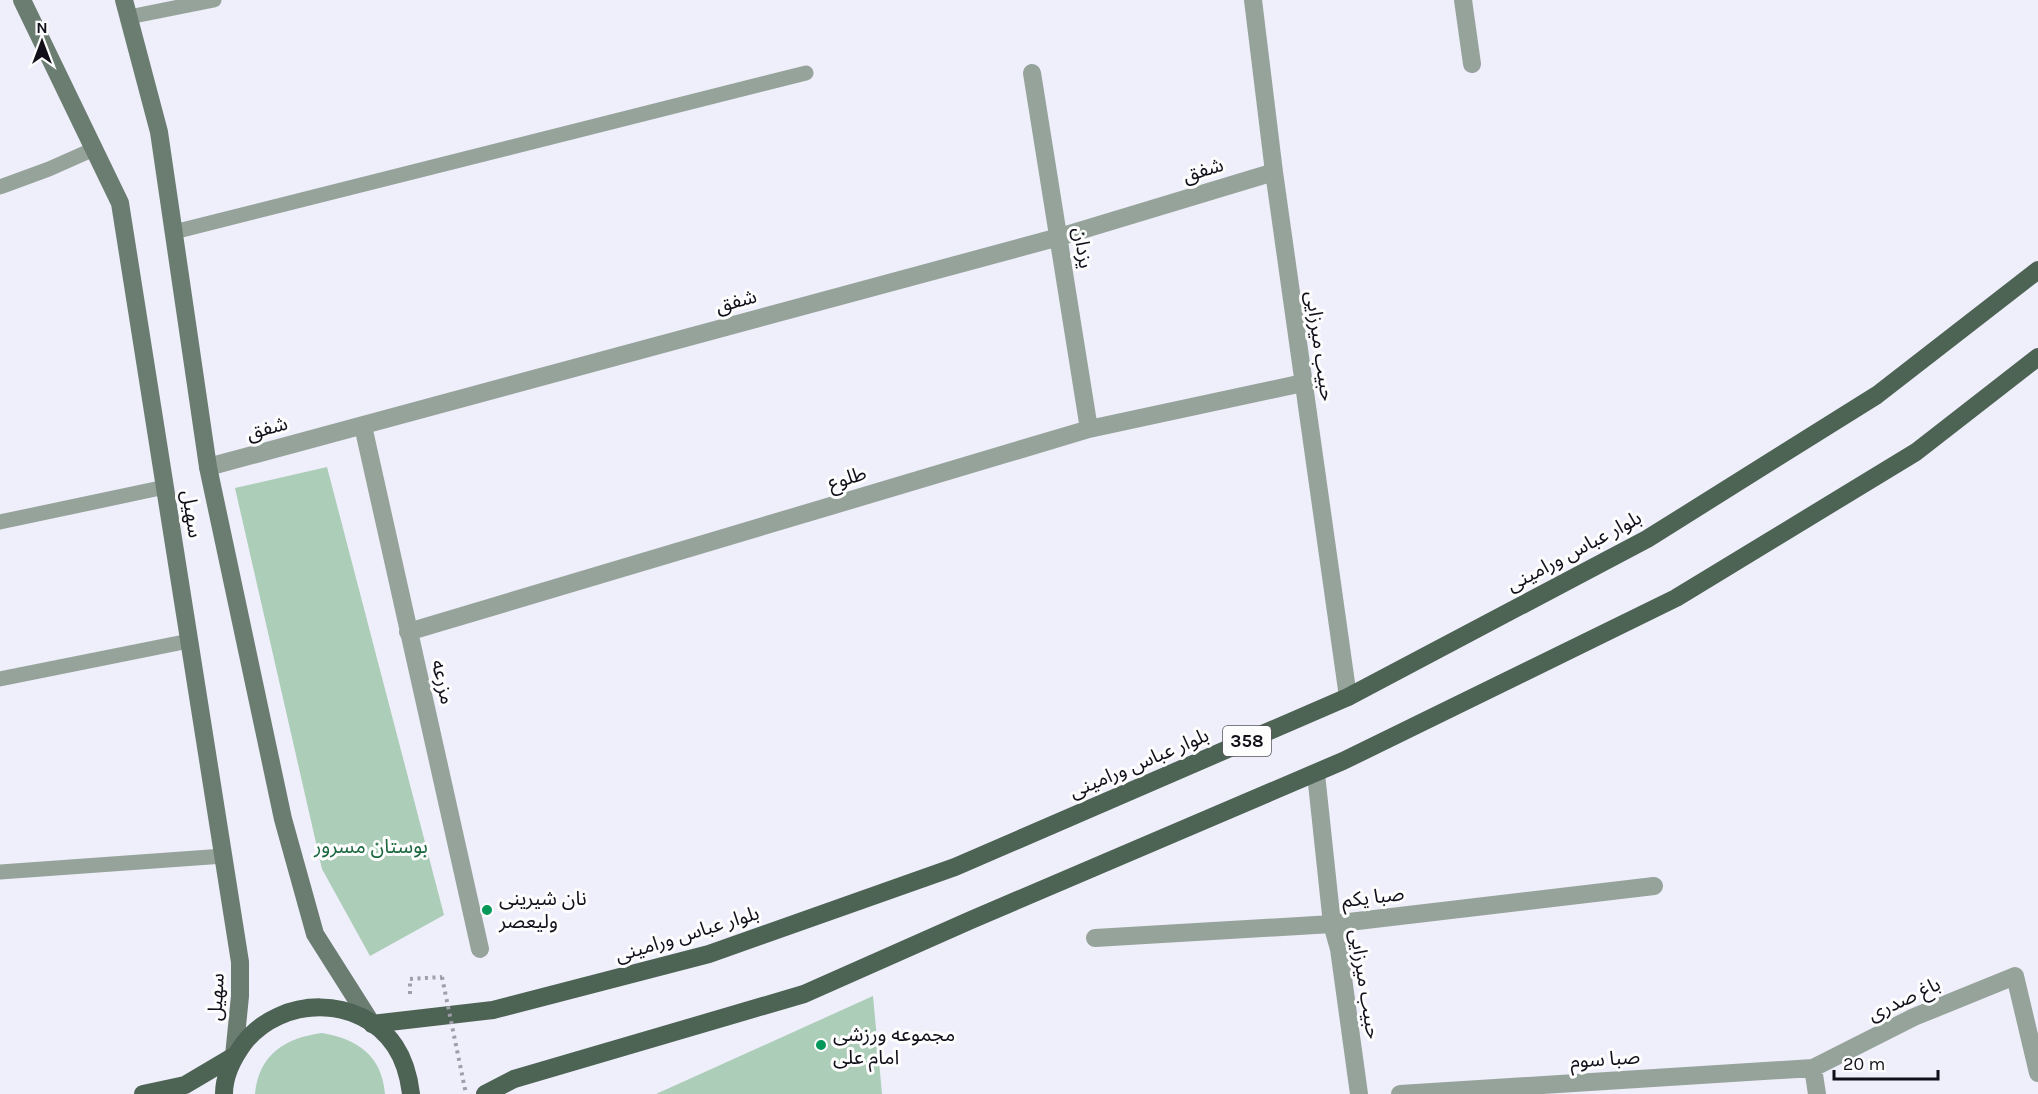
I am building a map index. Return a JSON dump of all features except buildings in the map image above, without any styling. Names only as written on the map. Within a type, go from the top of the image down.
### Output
[{"type":"main road","name":"سهیل","points":[[22,0],[120,203],[240,962],[240,996],[234,1056]]},
{"type":"main road","name":"سهیل","points":[[126,8],[159,132],[208,467],[283,819],[315,934],[372,1023]]},
{"type":"main road","name":"بلوار عباس ورامینی","points":[[372,1023],[494,1010],[709,954],[955,867],[1348,697],[1647,538],[1877,395],[2038,270]]},
{"type":"main road","points":[[486,1094],[514,1079],[804,994],[971,920],[1316,774],[1676,598],[1916,452],[2038,357]]},
{"type":"main road","points":[[224,1094],[224,1085],[234,1056],[254,1031],[280,1014],[312,1006],[344,1010],[372,1023],[395,1046],[408,1074],[411,1094]]},
{"type":"main road","points":[[143,1094],[185,1084],[234,1056]]},
{"type":"street","name":"حبیب میرزایی","points":[[1253,0],[1274,172],[1348,697]]},
{"type":"street","points":[[1463,0],[1472,64]]},
{"type":"street","name":"یزدان","points":[[1032,74],[1089,429]]},
{"type":"street","name":"شفق","points":[[208,467],[1059,237],[1274,172]]},
{"type":"street","name":"طلوع","points":[[408,632],[1089,429],[1303,383]]},
{"type":"street","name":"مزرعه","points":[[363,426],[480,949]]},
{"type":"street","name":"حبیب میرزایی","points":[[1316,774],[1332,924],[1339,949],[1359,1094]]},
{"type":"street","name":"صبا یکم","points":[[1095,938],[1332,924],[1654,886]]},
{"type":"street","name":"باغ صدری","points":[[1813,1068],[1914,1017],[2015,976],[2038,1073]]},
{"type":"street","points":[[1813,1068],[1816,1094]]},
{"type":"street","name":"صبا سوم","points":[[1400,1094],[1813,1068]]},
{"type":"lane","points":[[126,8],[214,0]]},
{"type":"lane","points":[[174,232],[806,74]]},
{"type":"lane","points":[[0,187],[94,149]]},
{"type":"lane","points":[[0,522],[165,487]]},
{"type":"lane","points":[[0,679],[189,641]]},
{"type":"lane","points":[[0,872],[224,856]]},
{"type":"path","points":[[410,979],[442,977],[466,1094]]},
{"type":"green space","name":"بوستان مسرور","points":[[327,467],[444,915],[370,956],[322,869],[235,488]]},
{"type":"green space","name":"مجموعه ورزشی امام علی","points":[[873,996],[882,1094],[656,1094]]},
{"type":"green space","points":[[322,1033],[346,1040],[366,1051],[379,1069],[385,1094],[255,1094],[262,1068],[276,1050],[296,1039]]},
{"type":"place","name":"نان شیرینی ولیعصر","points":[[487,910]]},
{"type":"place","name":"مجموعه ورزشی امام علی","points":[[821,1045]]}]
